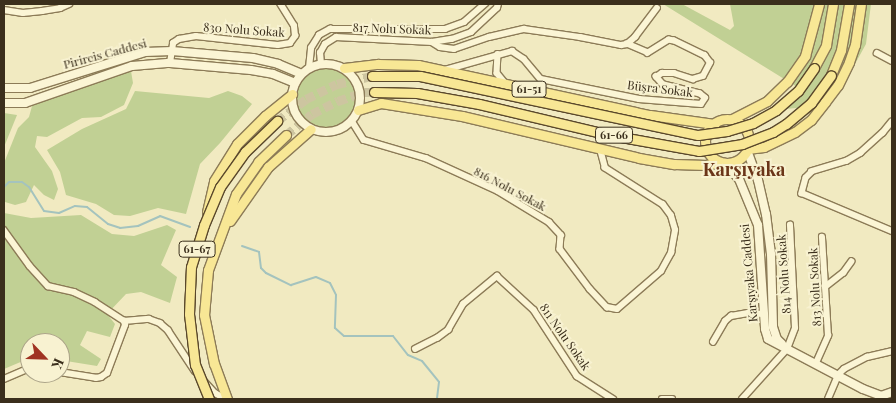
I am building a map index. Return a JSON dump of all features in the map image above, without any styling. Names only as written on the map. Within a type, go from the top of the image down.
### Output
[{"type":"main road","points":[[732,119],[767,101],[787,82],[805,56],[819,4]]},
{"type":"main road","name":"61-51","points":[[372,76],[420,76],[698,135],[727,131],[753,123],[776,110],[798,91],[814,68],[826,45],[833,4]]},
{"type":"main road","name":"61-66","points":[[374,92],[417,92],[619,136],[699,151],[742,144],[773,132],[786,124],[811,102],[831,75],[841,50],[849,4]]},
{"type":"main road","points":[[747,150],[764,147],[795,132],[810,120],[825,102],[838,85],[849,62],[855,45],[861,4]]},
{"type":"main road","name":"Pirireis Caddesi","points":[[4,88],[30,88],[144,52],[172,51],[253,58],[278,64],[301,74]]},
{"type":"main road","name":"Pirireis Caddesi","points":[[4,102],[25,103],[132,66],[170,63],[252,70],[273,74],[295,83]]},
{"type":"main road","name":"61-51","points":[[295,83],[301,74],[309,68],[321,64],[333,64],[344,68],[378,64],[418,65],[650,115],[714,124]]},
{"type":"main road","points":[[295,83],[292,94],[296,115],[312,129],[333,132],[343,128],[352,120],[358,110],[361,98],[359,86],[353,76],[344,68]]},
{"type":"main road","name":"61-67","points":[[204,226],[214,181],[237,144],[282,101],[292,94]]},
{"type":"main road","points":[[358,110],[381,103],[435,111],[674,164],[706,165],[738,160],[747,150],[749,137],[747,131],[732,119],[725,119],[714,124],[708,131],[706,145],[712,157],[723,162]]},
{"type":"main road","name":"61-67","points":[[212,396],[196,365],[189,314],[191,267],[204,226],[220,187],[245,152],[277,121]]},
{"type":"main road","name":"61-67","points":[[220,236],[268,167],[312,129]]},
{"type":"main road","name":"61-67","points":[[227,399],[214,364],[204,315],[208,270],[236,194],[258,162],[286,135]]},
{"type":"main road","name":"Karşıyaka Caddesi","points":[[747,150],[758,180],[769,233],[773,327],[777,339],[787,349]]},
{"type":"main road","name":"Karşıyaka Caddesi","points":[[723,162],[739,180],[758,225],[763,314],[768,339],[869,391],[881,396],[892,392]]},
{"type":"main road","points":[[869,391],[873,399]]},
{"type":"street","points":[[4,10],[42,11],[60,8],[69,4]]},
{"type":"street","name":"830 Nolu Sokak","points":[[172,51],[173,43],[179,39],[196,36],[278,45],[290,44],[295,36],[294,26],[280,4]]},
{"type":"street","name":"817 Nolu Sokak","points":[[309,68],[310,48],[319,36],[330,29],[445,29],[464,22],[485,4]]},
{"type":"street","name":"817 Nolu Sokak","points":[[321,64],[320,53],[325,44],[336,37],[432,42],[452,39],[470,32],[497,8],[498,4]]},
{"type":"street","points":[[627,44],[635,37],[657,8]]},
{"type":"street","name":"Büşra Sokak","points":[[432,42],[440,48],[454,49],[489,37],[524,29],[580,36],[621,46],[627,44],[648,53],[669,40],[674,40],[705,56],[710,63],[703,76],[693,79],[674,73],[662,73],[656,77],[663,86],[700,94],[704,98],[701,104],[639,99],[541,79],[524,59],[512,51],[445,70]]},
{"type":"street","points":[[170,63],[172,51]]},
{"type":"street","points":[[498,54],[497,72],[506,84]]},
{"type":"street","points":[[877,54],[892,61]]},
{"type":"street","name":"816 Nolu Sokak","points":[[352,120],[364,140],[426,158],[498,191],[549,222],[561,235],[560,249],[590,289],[607,307],[617,309],[661,270],[671,253],[675,230],[671,216],[663,204],[605,168],[600,149]]},
{"type":"street","points":[[892,122],[883,134],[861,153],[847,161],[812,172],[806,178],[802,193],[892,231]]},
{"type":"street","name":"814 Nolu Sokak","points":[[787,349],[797,321],[790,225]]},
{"type":"street","points":[[4,230],[30,266],[48,286],[74,292],[95,302],[124,321],[149,319],[160,322],[168,330],[212,396],[227,399]]},
{"type":"street","name":"813 Nolu Sokak","points":[[816,363],[828,336],[822,237]]},
{"type":"street","points":[[824,287],[843,273],[851,262]]},
{"type":"street","name":"811 Nolu Sokak","points":[[415,349],[448,330],[463,304],[497,276],[534,310],[577,376],[613,399]]},
{"type":"street","points":[[713,342],[725,321],[731,316],[748,313],[763,314]]},
{"type":"street","points":[[70,374],[96,378],[101,377],[107,372],[125,325],[124,321]]},
{"type":"street","points":[[742,399],[787,349]]},
{"type":"street","points":[[828,399],[838,375],[844,369],[866,357],[892,351]]},
{"type":"street","points":[[4,379],[20,372]]},
{"type":"street","points":[[662,399],[672,399]]},
{"type":"green space","points":[[663,4],[682,4],[730,30],[734,26],[730,4],[871,4],[866,44],[844,84],[822,106],[784,109],[802,90]]},
{"type":"green space","points":[[326,66],[344,71],[349,75],[353,80],[358,98],[353,116],[349,121],[344,125],[326,130],[308,125],[303,121],[299,116],[294,98],[299,80],[303,75],[308,71]]},
{"type":"green space","points":[[131,71],[133,83],[124,105],[101,117],[82,118],[47,137],[37,136],[35,147],[52,171],[58,189],[54,200],[44,195],[34,185],[26,202],[15,205],[5,202],[4,163],[18,128],[29,117],[32,106],[118,72]]},
{"type":"green space","points":[[135,91],[209,98],[228,91],[242,96],[252,104],[200,164],[186,214],[158,208],[130,216],[114,215],[96,204],[66,195],[60,172],[47,150],[82,129],[126,109]]},
{"type":"green space","points":[[4,113],[17,115],[4,147]]},
{"type":"green space","points":[[4,213],[31,218],[81,215],[112,234],[134,236],[167,225],[176,230],[161,265],[177,277],[170,303],[141,292],[126,294],[107,314],[115,324],[110,337],[87,331],[80,345],[101,359],[97,366],[70,362],[70,333],[20,333],[20,362],[4,369]]},
{"type":"waterway","points":[[4,187],[9,182],[22,182],[29,187],[44,211],[59,213],[75,206],[87,207],[108,224],[120,228],[138,226],[160,216],[190,227]]},
{"type":"waterway","points":[[242,246],[259,252],[261,268],[266,273],[291,285],[316,277],[330,283],[336,295],[335,328],[344,336],[393,336],[408,355],[422,361],[439,382],[437,399]]},
{"type":"tunnel","points":[[277,121],[306,99],[337,84],[372,76]]},
{"type":"tunnel","points":[[286,135],[312,114],[338,101],[364,92],[374,92]]},
{"type":"district","name":"Karşıyaka","points":[[744,169]]}]
